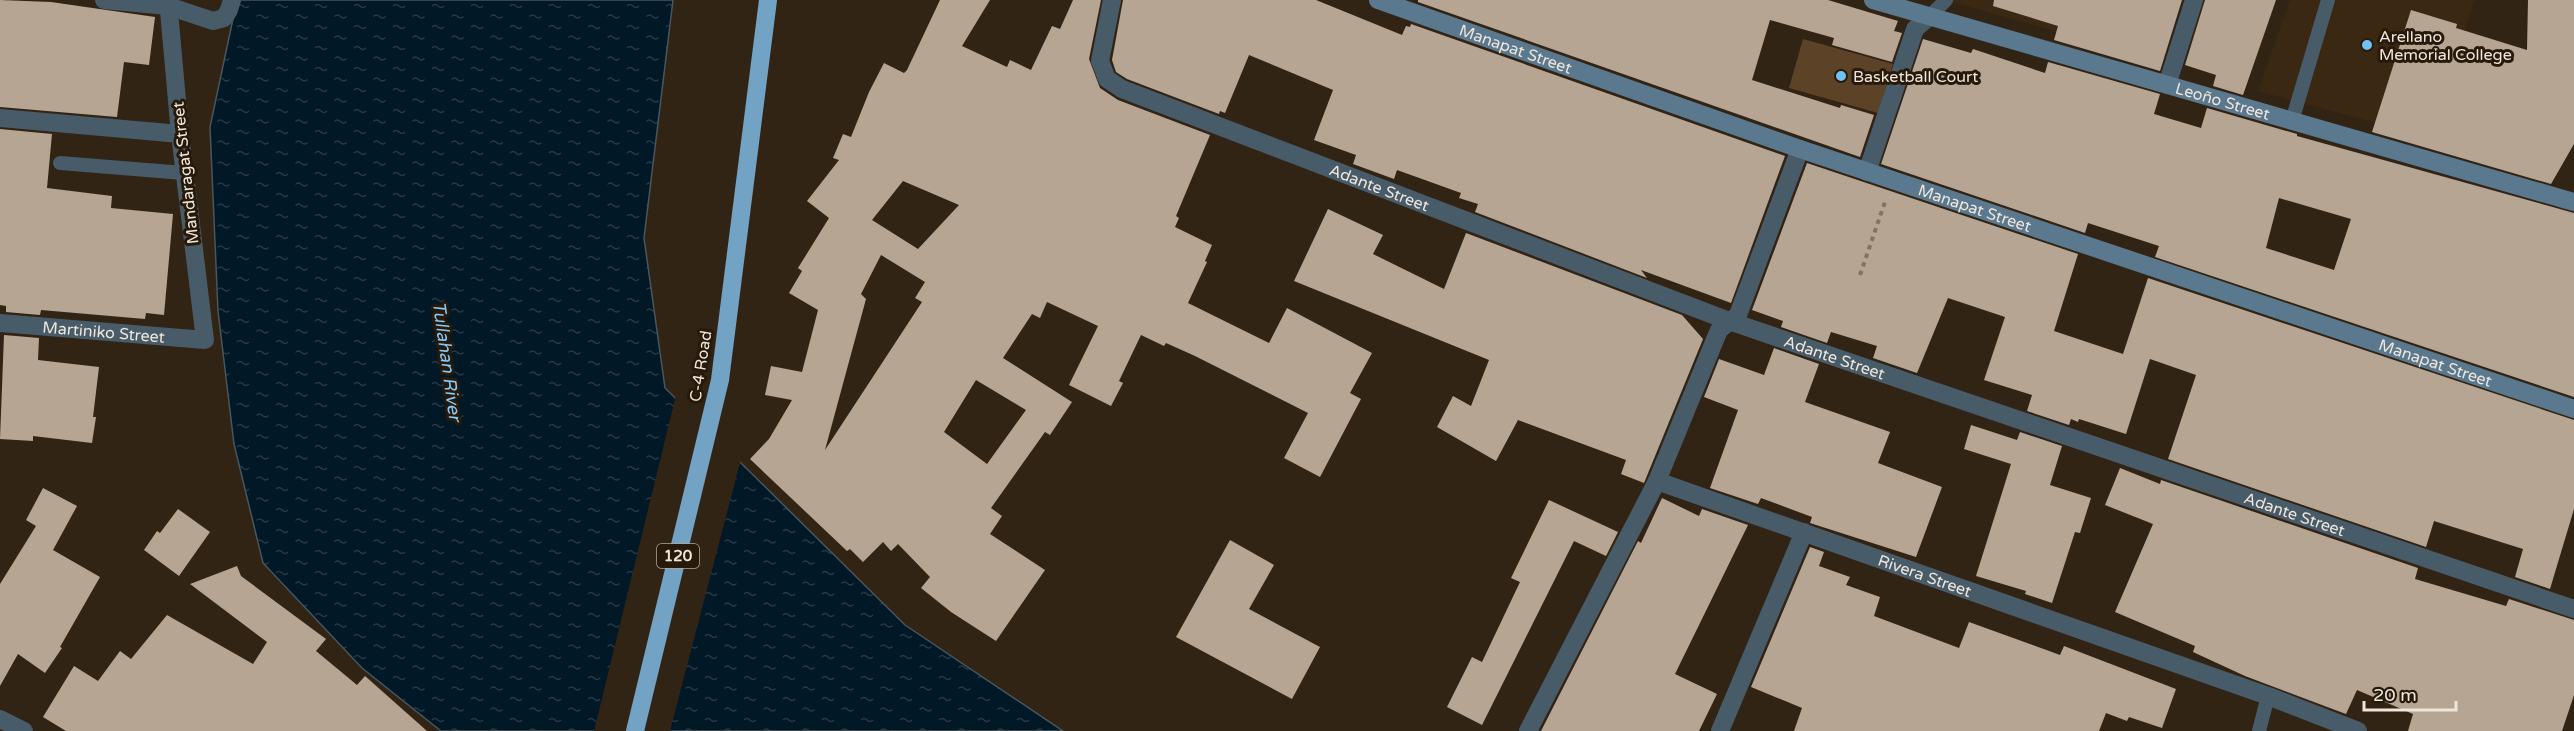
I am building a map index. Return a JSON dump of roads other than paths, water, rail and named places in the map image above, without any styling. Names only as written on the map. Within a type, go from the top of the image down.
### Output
[{"type":"highway","name":"C-4 Road","points":[[635,731],[720,380],[768,0]]},
{"type":"main road","name":"Manapat Street","points":[[1378,0],[1893,181],[2574,409]]},
{"type":"main road","name":"Leoño Street","points":[[1874,0],[2574,202]]},
{"type":"street","points":[[104,0],[168,3],[213,21],[224,18],[232,0]]},
{"type":"street","name":"Adante Street","points":[[1112,0],[1100,60],[1107,79],[1122,89],[1729,321],[2574,609]]},
{"type":"street","points":[[2167,85],[2194,0]]},
{"type":"street","name":"Mandaragat Street","points":[[168,3],[184,173],[205,340]]},
{"type":"street","points":[[1867,172],[1915,29],[1930,16]]},
{"type":"street","points":[[0,118],[180,134]]},
{"type":"street","points":[[1528,731],[1657,481],[1719,330],[1737,315],[1800,149]]},
{"type":"street","name":"Martiniko Street","points":[[0,323],[205,340]]},
{"type":"street","name":"Rivera Street","points":[[1657,481],[2268,696],[2358,731]]},
{"type":"street","points":[[1720,731],[1804,531]]},
{"type":"street","points":[[0,719],[24,731]]},
{"type":"lane","points":[[1930,16],[1946,0]]},
{"type":"lane","points":[[2292,121],[2328,0]]},
{"type":"lane","points":[[60,163],[184,173]]},
{"type":"lane","points":[[2259,731],[2268,696]]},
{"type":"water","name":"Tullahan River","points":[[237,0],[673,0],[644,238],[665,388],[905,625],[1063,731],[441,731],[362,668],[263,563],[234,444],[218,311],[210,127]]},
{"type":"place","name":"Arellano Memorial College","points":[[2367,45]]},
{"type":"place","name":"Basketball Court","points":[[1841,76]]}]
